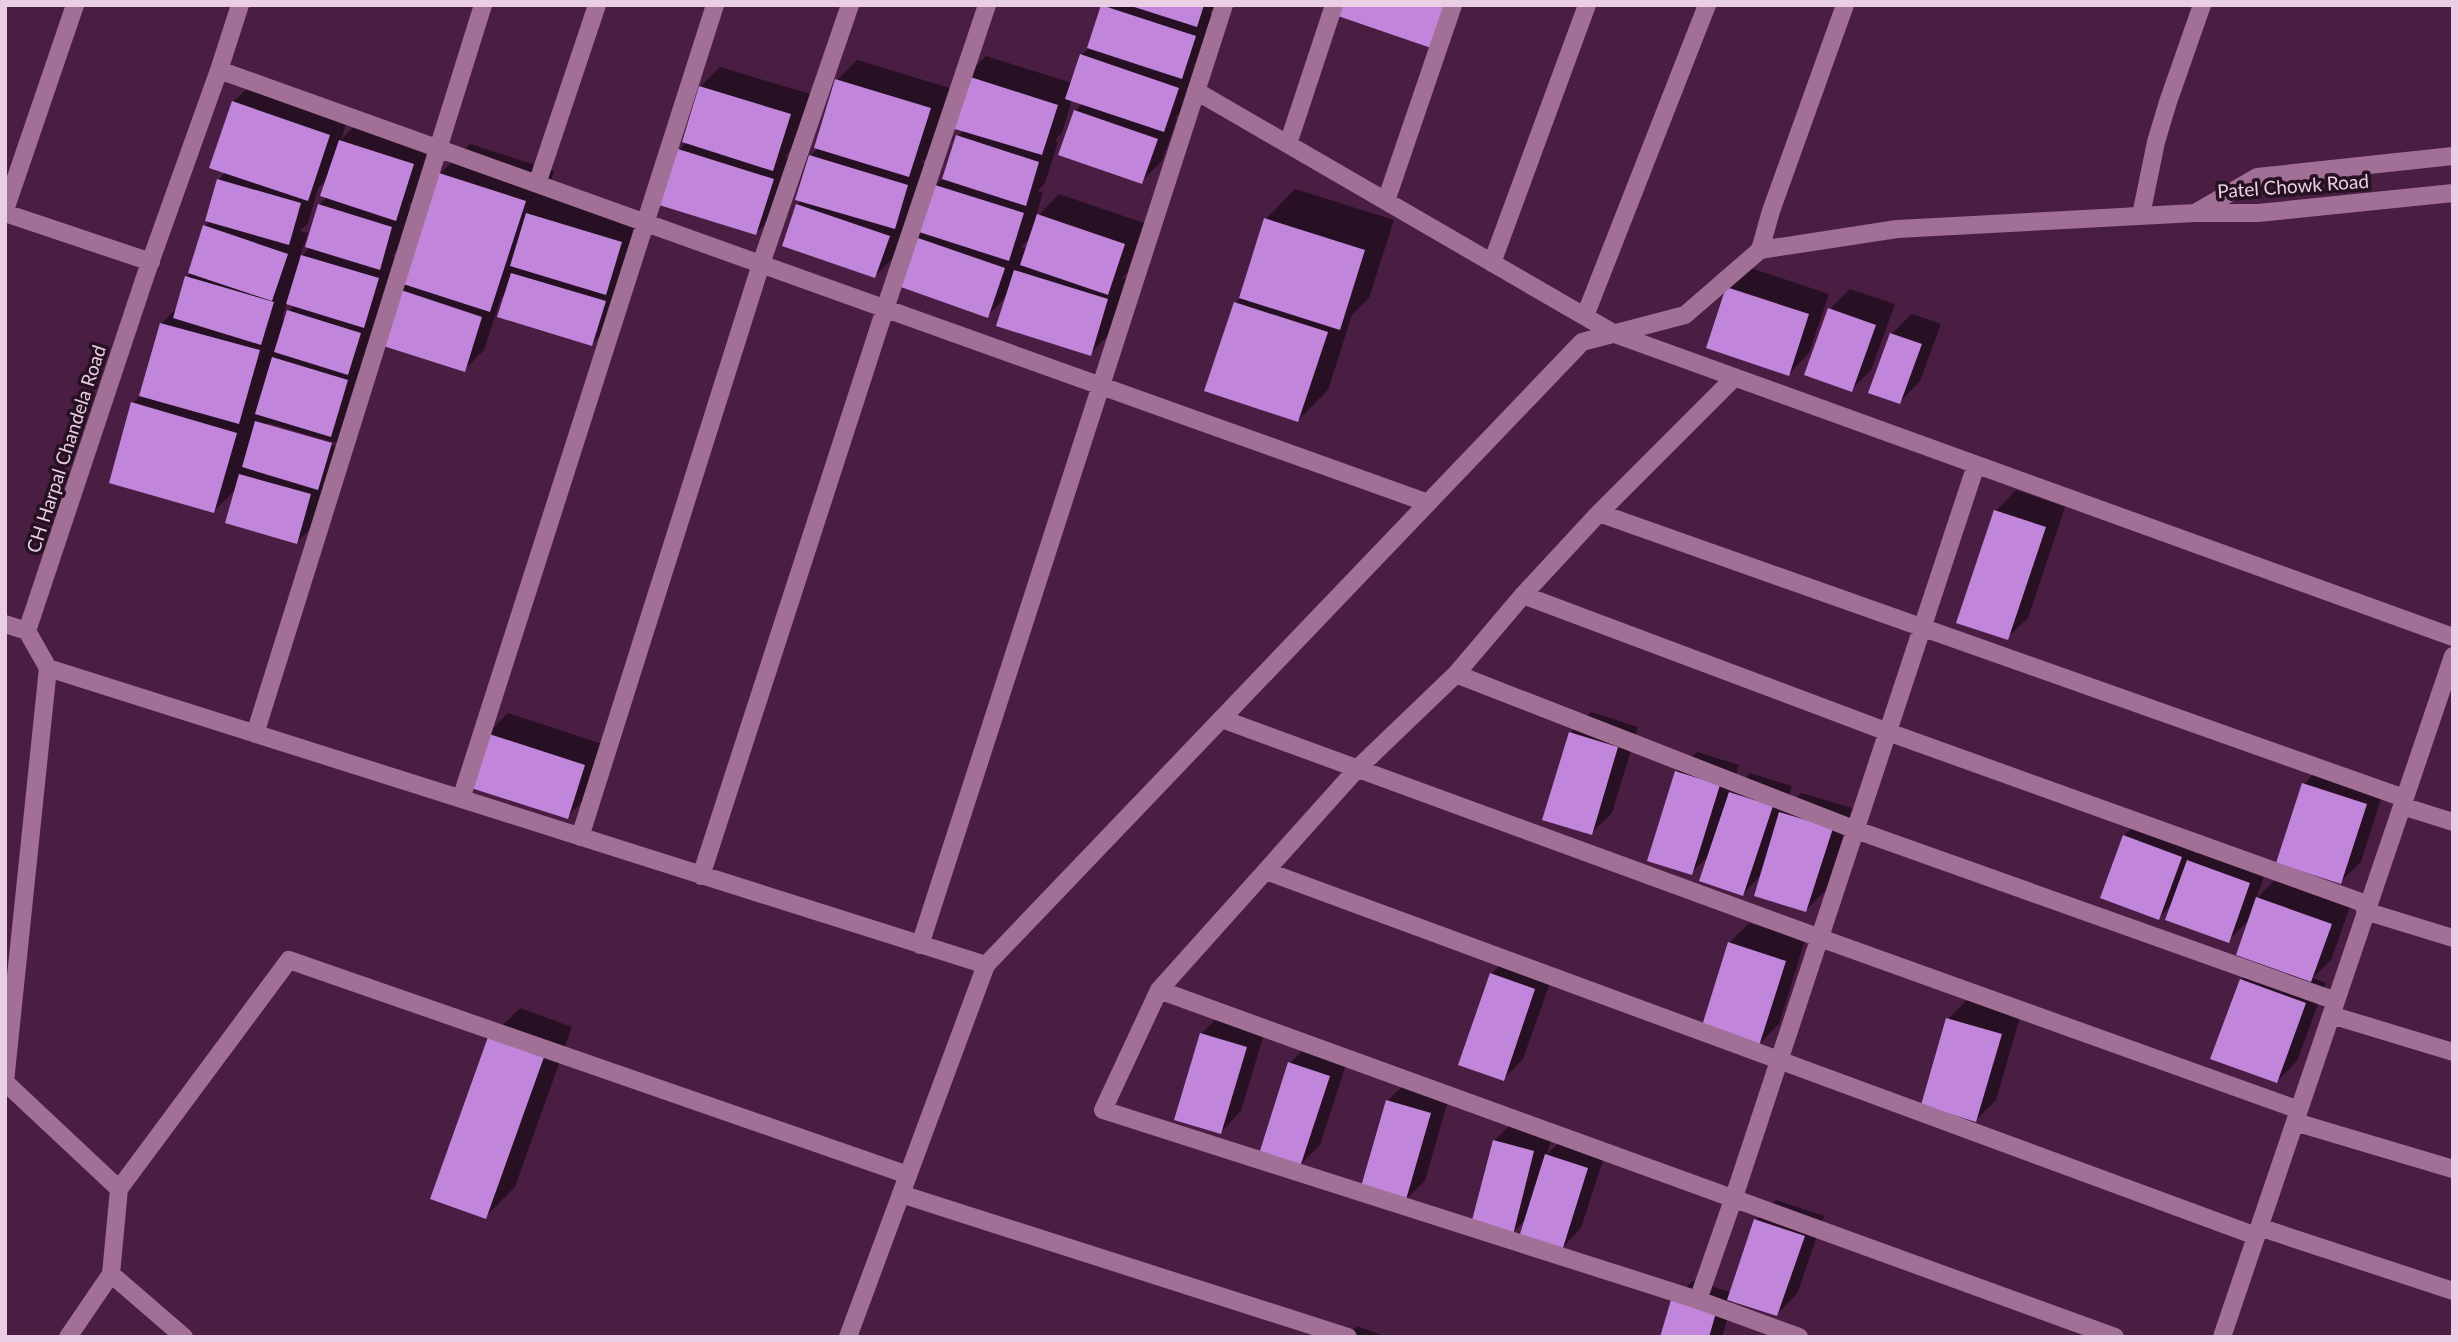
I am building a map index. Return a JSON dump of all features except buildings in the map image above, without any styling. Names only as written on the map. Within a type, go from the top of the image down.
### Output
[{"type":"street","points":[[75,5],[5,212],[151,262]]},
{"type":"street","name":"CH Harpal Chandela Road","points":[[27,631],[240,5]]},
{"type":"street","points":[[256,734],[483,5]]},
{"type":"street","points":[[537,184],[597,5]]},
{"type":"street","points":[[461,799],[715,5]]},
{"type":"street","points":[[580,837],[761,264],[850,5]]},
{"type":"street","points":[[701,876],[988,5]]},
{"type":"street","points":[[920,945],[1223,5]]},
{"type":"street","points":[[1288,144],[1334,5]]},
{"type":"street","points":[[1386,201],[1453,5]]},
{"type":"street","points":[[1492,263],[1587,5]]},
{"type":"street","points":[[1585,316],[1707,5]]},
{"type":"street","points":[[1760,250],[1771,211],[1845,5]]},
{"type":"street","points":[[2141,215],[2162,122],[2202,5]]},
{"type":"street","points":[[219,70],[1428,503]]},
{"type":"street","points":[[1196,91],[1615,334],[2453,637]]},
{"type":"street","name":"Patel Chowk Road","points":[[2195,213],[2257,177],[2453,156]]},
{"type":"street","name":"Patel Chowk Road","points":[[2195,213],[2258,213],[2453,193]]},
{"type":"street","points":[[848,1337],[986,965],[1582,342],[1685,315],[1760,250],[1897,229],[2195,213]]},
{"type":"street","points":[[1735,377],[1599,513],[1523,595],[1456,674],[1357,769],[1159,990],[1103,1110],[1698,1300],[1799,1337]]},
{"type":"street","points":[[1698,1300],[1976,465]]},
{"type":"street","points":[[1599,513],[2453,822]]},
{"type":"street","points":[[1523,595],[2453,939]]},
{"type":"street","points":[[5,624],[27,631],[48,668],[5,1082],[119,1189]]},
{"type":"street","points":[[2242,1337],[2223,1334],[2453,656]]},
{"type":"street","points":[[48,668],[986,965]]},
{"type":"street","points":[[1456,674],[1856,830],[2453,1052]]},
{"type":"street","points":[[1222,719],[2297,1116],[2453,1169]]},
{"type":"street","points":[[1266,871],[1779,1061],[2257,1232],[2453,1291]]},
{"type":"street","points":[[68,1337],[111,1274],[119,1189],[289,960],[908,1175]]},
{"type":"street","points":[[1159,990],[2115,1337]]},
{"type":"street","points":[[901,1194],[1348,1337]]},
{"type":"street","points":[[111,1274],[184,1337]]}]
